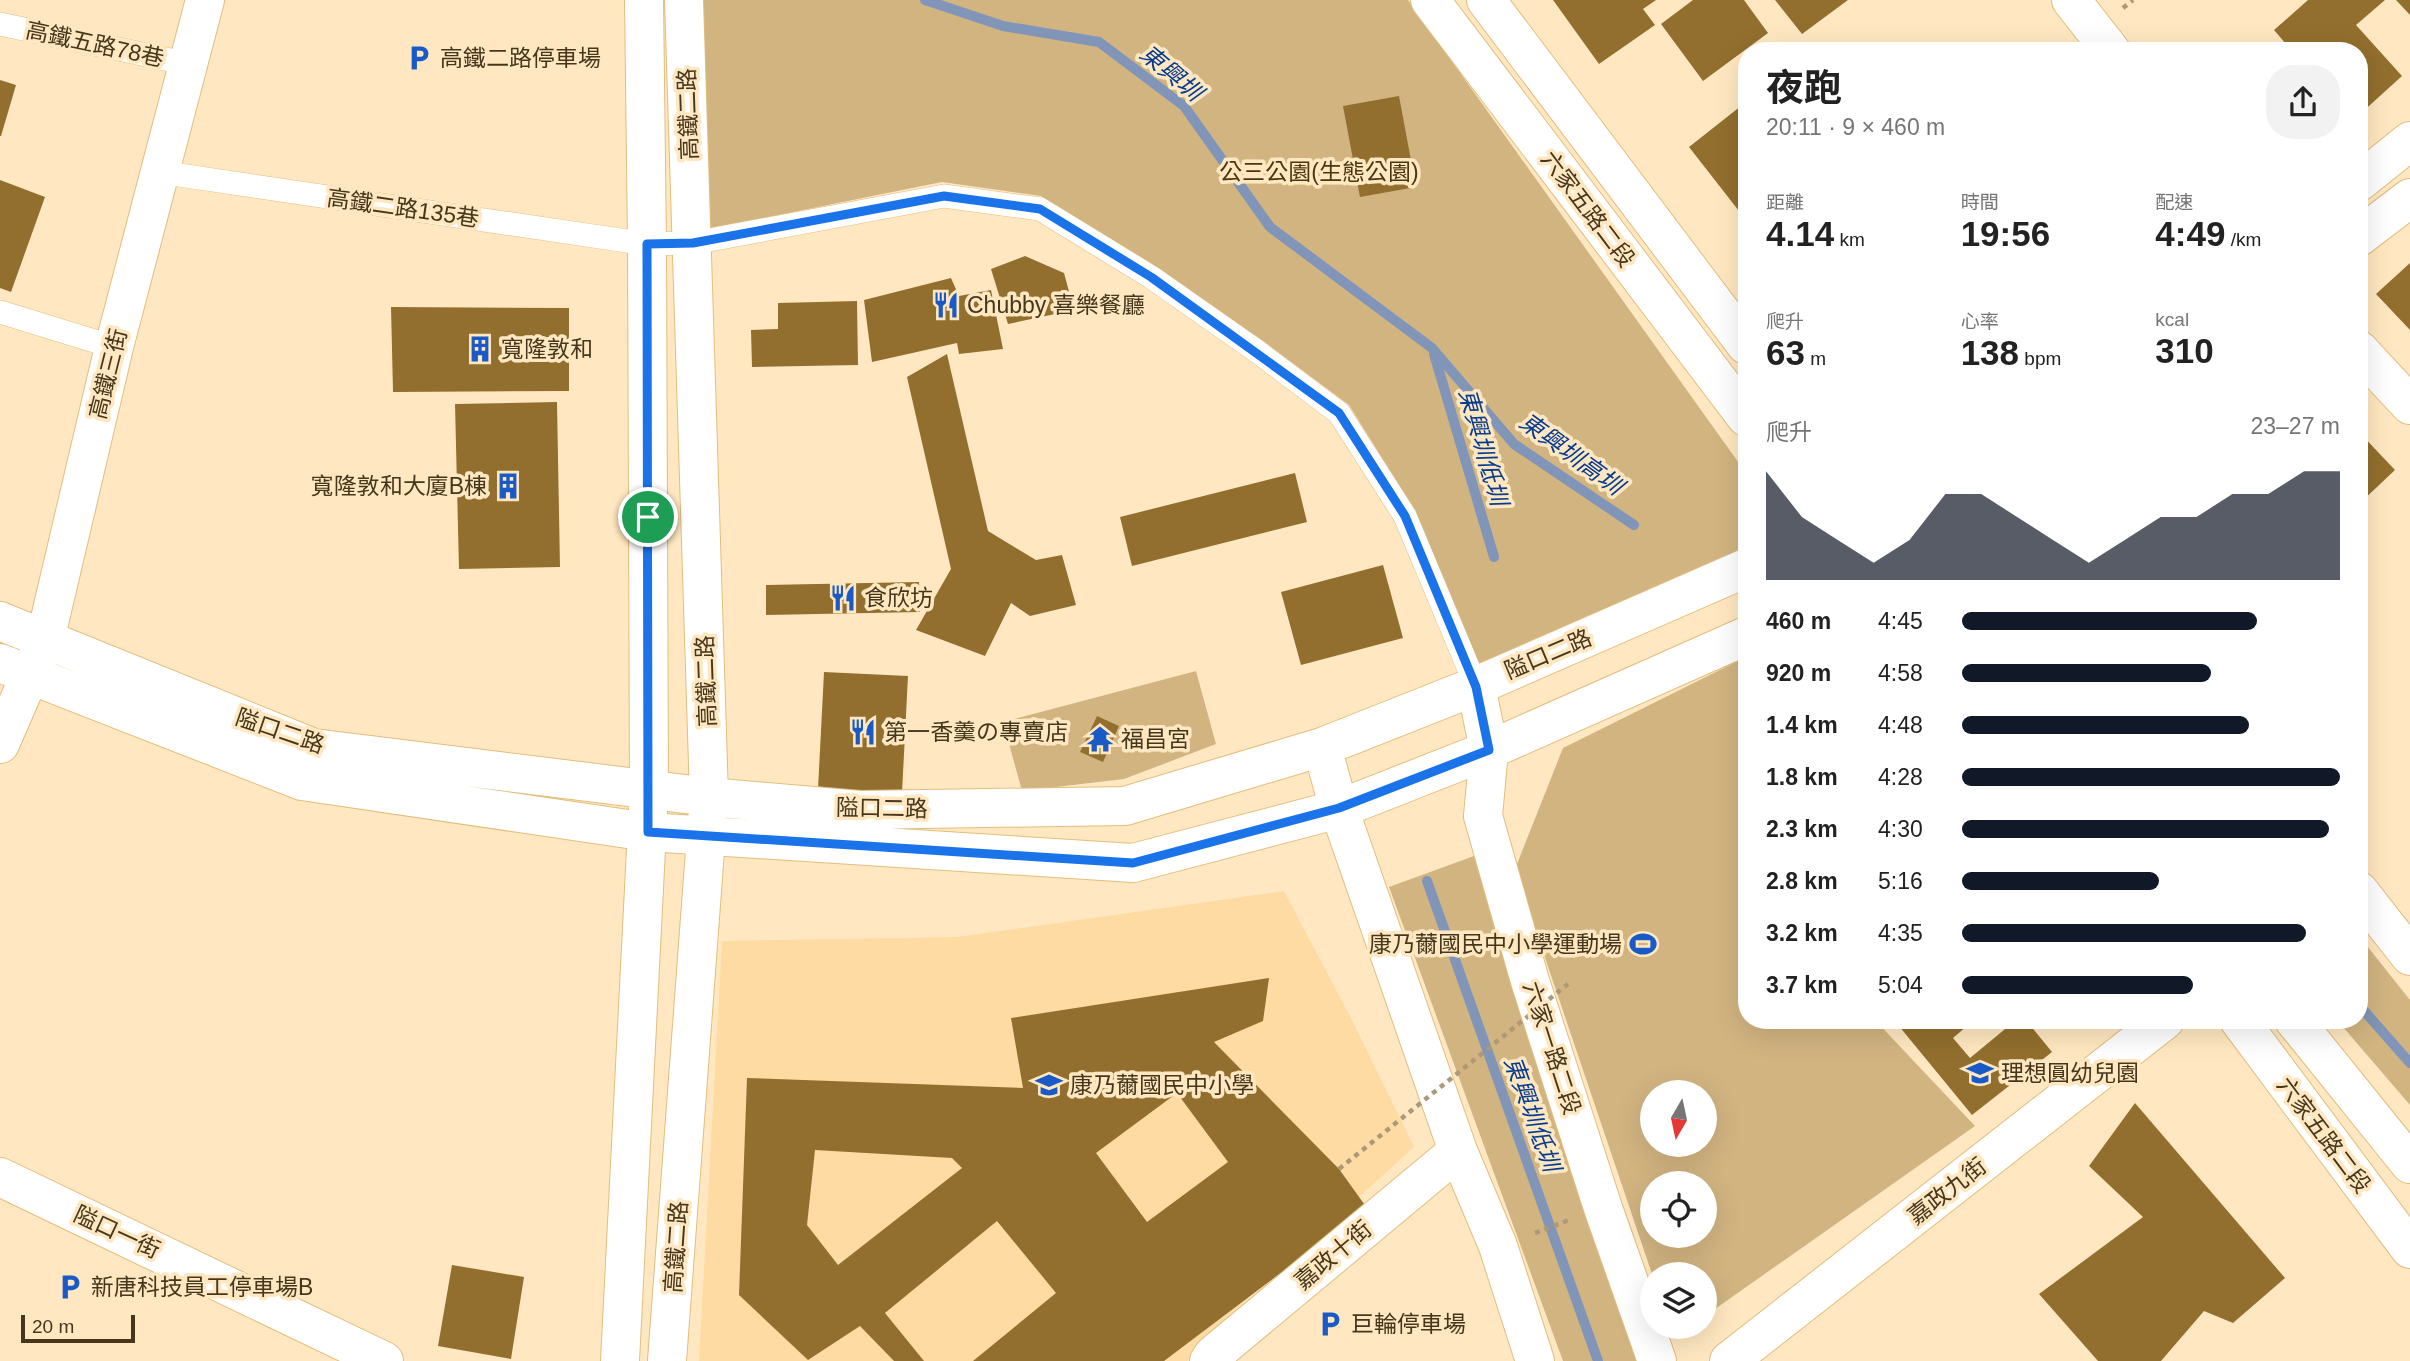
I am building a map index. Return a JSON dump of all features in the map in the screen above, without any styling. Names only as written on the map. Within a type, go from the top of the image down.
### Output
[{"type":"street","name":"高鐵三街","points":[[0,744],[15,670],[45,640],[114,347],[205,0]]},
{"type":"street","name":"高鐵二路","points":[[620,1361],[649,790],[644,0]]},
{"type":"street","name":"高鐵二路","points":[[667,1361],[709,797],[684,0]]},
{"type":"street","name":"六家五路二段","points":[[1430,0],[1738,406]]},
{"type":"street","name":"六家五路二段","points":[[1486,0],[1738,334]]},
{"type":"street","points":[[2071,0],[2104,42]]},
{"type":"street","points":[[2368,175],[2410,141]]},
{"type":"street","points":[[2368,230],[2410,198]]},
{"type":"street","points":[[2368,360],[2410,405]]},
{"type":"street","name":"隘口二路","points":[[0,621],[314,748],[709,797],[860,810],[1125,806],[1322,747],[1476,687],[1738,572]]},
{"type":"street","name":"隘口二路","points":[[15,670],[302,780],[648,832],[1133,863],[1339,808],[1489,750],[1738,640]]},
{"type":"street","name":"六家一路二段","points":[[1476,687],[1489,750],[1483,816],[1530,981],[1603,1208],[1657,1361]]},
{"type":"street","points":[[1322,747],[1339,808],[1458,1151],[1498,1246],[1535,1361]]},
{"type":"street","points":[[2368,902],[2410,956]]},
{"type":"street","name":"嘉政九街","points":[[1730,1361],[2154,1029]]},
{"type":"street","name":"六家五路二段","points":[[2246,1029],[2410,1249]]},
{"type":"street","name":"六家五路二段","points":[[2301,1029],[2410,1164]]},
{"type":"street","name":"嘉政十街","points":[[1209,1361],[1458,1151]]},
{"type":"street","name":"隘口一街","points":[[0,1177],[384,1361]]},
{"type":"lane","name":"高鐵五路78巷","points":[[0,24],[189,64]]},
{"type":"lane","name":"高鐵二路135巷","points":[[159,172],[647,244],[693,243],[944,196],[1040,209],[1151,277],[1339,413],[1405,516],[1476,687]]},
{"type":"lane","points":[[0,312],[114,347]]},
{"type":"path","points":[[1339,1169],[1568,984]]},
{"type":"path","points":[[1498,1246],[1603,1208]]},
{"type":"shaded area","name":"康乃薾國民中小學","points":[[1284,891],[1353,1022],[1414,1147],[1202,1340],[1188,1361],[699,1361],[722,941],[957,937]]},
{"type":"green space","name":"公三公園(生態公園)","points":[[703,0],[1408,0],[1738,462],[1738,557],[1478,669],[1415,511],[1349,405],[1259,338],[1041,196],[942,182],[703,230]]},
{"type":"green space","name":"康乃薾國民中小學運動場","points":[[1738,661],[1738,1029],[1883,1029],[1975,1126],[1717,1308],[1717,1262],[1648,1262],[1643,1248],[1717,1248],[1717,1171],[1640,1171],[1640,1239],[1515,869],[1563,748]]},
{"type":"green space","points":[[1196,671],[1216,744],[1124,779],[1022,791],[1003,722]]},
{"type":"green space","points":[[1474,856],[1637,1361],[1563,1361],[1389,887]]},
{"type":"green space","points":[[2368,947],[2410,1000],[2410,1105],[2345,1029],[2368,1029]]},
{"type":"building","points":[[1553,0],[1656,0],[1643,9],[1655,25],[1599,64]]},
{"type":"building","points":[[1693,0],[1744,0],[1768,33],[1756,42],[1738,42],[1738,55],[1703,81],[1661,24]]},
{"type":"building","points":[[1775,0],[1848,0],[1802,34]]},
{"type":"building","points":[[2308,0],[2385,0],[2356,25],[2402,76],[2368,107],[2368,42],[2284,42],[2274,30]]},
{"type":"building","points":[[2396,0],[2410,0],[2410,15]]},
{"type":"building","points":[[0,80],[16,85],[1,136],[0,136]]},
{"type":"building","points":[[1399,96],[1416,187],[1360,197],[1343,106]]},
{"type":"building","points":[[1738,108],[1738,210],[1689,147]]},
{"type":"building","points":[[0,180],[45,197],[11,292],[0,288]]},
{"type":"building","points":[[1025,256],[1064,273],[1074,310],[1008,324],[991,269]]},
{"type":"building","points":[[2410,263],[2410,330],[2376,294]]},
{"type":"building","points":[[951,278],[959,296],[991,290],[1003,349],[959,354],[957,343],[872,362],[864,300]]},
{"type":"building","points":[[857,301],[858,365],[752,367],[751,330],[778,329],[778,303]]},
{"type":"building","name":"寬隆敦和","points":[[391,307],[569,308],[569,391],[393,392]]},
{"type":"building","points":[[947,354],[988,531],[1036,560],[1062,555],[1076,605],[1030,616],[1011,603],[985,656],[916,630],[951,569],[907,377]]},
{"type":"building","name":"寬隆敦和大廈B棟","points":[[557,402],[560,567],[459,569],[455,404]]},
{"type":"building","points":[[2368,442],[2395,470],[2368,496]]},
{"type":"building","points":[[1295,473],[1307,522],[1132,566],[1120,517]]},
{"type":"building","points":[[1383,565],[1403,638],[1301,665],[1281,592]]},
{"type":"building","name":"食欣坊","points":[[919,582],[920,612],[766,615],[766,585]]},
{"type":"building","name":"第一香羹の專賣店","points":[[824,672],[908,676],[902,793],[818,789]]},
{"type":"building","name":"福昌宮","points":[[1097,716],[1119,726],[1103,762],[1080,752]]},
{"type":"building","points":[[1269,978],[1263,1021],[1214,1042],[1339,1169],[1367,1208],[1164,1361],[973,1361],[1056,1293],[997,1221],[885,1313],[924,1361],[894,1361],[860,1326],[808,1360],[739,1295],[747,1078],[1023,1088],[1011,1018]],"holes":[[[1177,1093],[1228,1162],[1147,1222],[1096,1153]],[[815,1150],[952,1158],[962,1168],[838,1265],[807,1225]]]},
{"type":"building","points":[[1901,1029],[1964,1029],[1953,1038],[1970,1058],[2005,1029],[2033,1029],[2052,1052],[1972,1115]]},
{"type":"building","points":[[2135,1103],[2285,1278],[2233,1323],[2204,1311],[2161,1361],[2098,1361],[2039,1294],[2143,1217],[2089,1166]]},
{"type":"building","points":[[452,1265],[524,1277],[511,1359],[438,1346]]},
{"type":"waterway","name":"東興圳","points":[[925,0],[1003,26],[1099,42],[1184,106],[1270,227],[1432,348],[1514,444],[1634,525]]},
{"type":"waterway","name":"東興圳低圳","points":[[1434,354],[1494,557]]},
{"type":"waterway","name":"東興圳低圳","points":[[1427,881],[1598,1361]]},
{"type":"waterway","name":"東興圳高圳","points":[[2368,1015],[2410,1063]]},
{"type":"place","name":"高鐵二路停車場","points":[[419,58]]},
{"type":"place","name":"Chubby 喜樂餐廳","points":[[946,305]]},
{"type":"place","name":"寬隆敦和","points":[[480,349]]},
{"type":"place","name":"寬隆敦和大廈B棟","points":[[508,486]]},
{"type":"place","name":"食欣坊","points":[[843,598]]},
{"type":"place","name":"第一香羹の專賣店","points":[[863,732]]},
{"type":"place","name":"福昌宮","points":[[1100,739]]},
{"type":"place","name":"康乃薾國民中小學運動場","points":[[1643,944]]},
{"type":"place","name":"理想圓幼兒園","points":[[1980,1073]]},
{"type":"place","name":"康乃薾國民中小學","points":[[1049,1085]]},
{"type":"place","name":"新唐科技員工停車場B","points":[[70,1287]]},
{"type":"place","name":"巨輪停車場","points":[[1330,1324]]},
{"type":"route","points":[[944,196],[1040,209],[1151,277],[1339,413],[1405,516],[1476,687],[1489,750],[1339,808],[1133,863],[648,832],[648,517],[647,244],[693,243],[944,196]]}]
